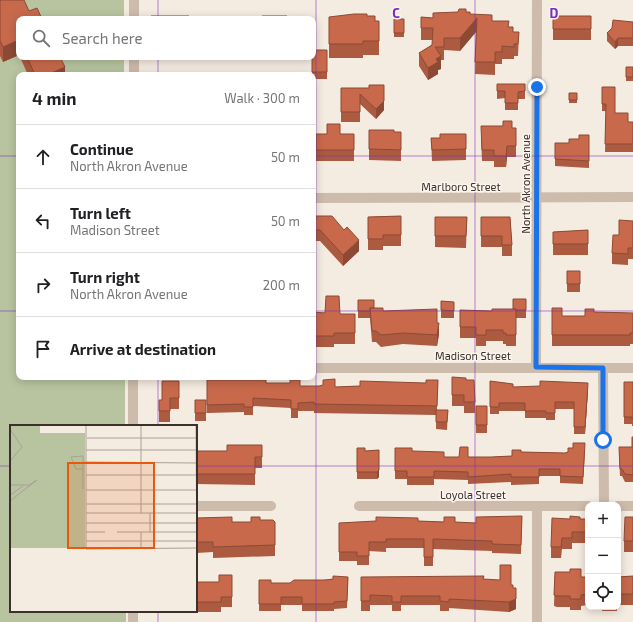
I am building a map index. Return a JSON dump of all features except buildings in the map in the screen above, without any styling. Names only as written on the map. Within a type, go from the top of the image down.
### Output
[{"type":"street","points":[[134,0],[134,16]]},
{"type":"street","name":"North Akron Avenue","points":[[536,367],[537,0]]},
{"type":"street","points":[[134,60],[134,72]]},
{"type":"street","name":"Marlboro Street","points":[[316,198],[633,197]]},
{"type":"street","name":"Madison Street","points":[[316,368],[633,368]]},
{"type":"street","points":[[603,368],[604,502]]},
{"type":"street","points":[[133,380],[133,425]]},
{"type":"street","points":[[197,506],[271,506]]},
{"type":"street","name":"Loyola Street","points":[[359,506],[585,506]]},
{"type":"street","points":[[537,506],[537,622]]},
{"type":"street","points":[[621,506],[633,506]]},
{"type":"green space","points":[[0,0],[124,0],[124,16],[16,16],[16,60],[124,60],[124,72],[16,72],[16,380],[125,380],[125,425],[10,425],[10,612],[126,612],[126,622],[0,622]]},
{"type":"route","points":[[537,87],[536,367],[603,368],[603,440]]}]
